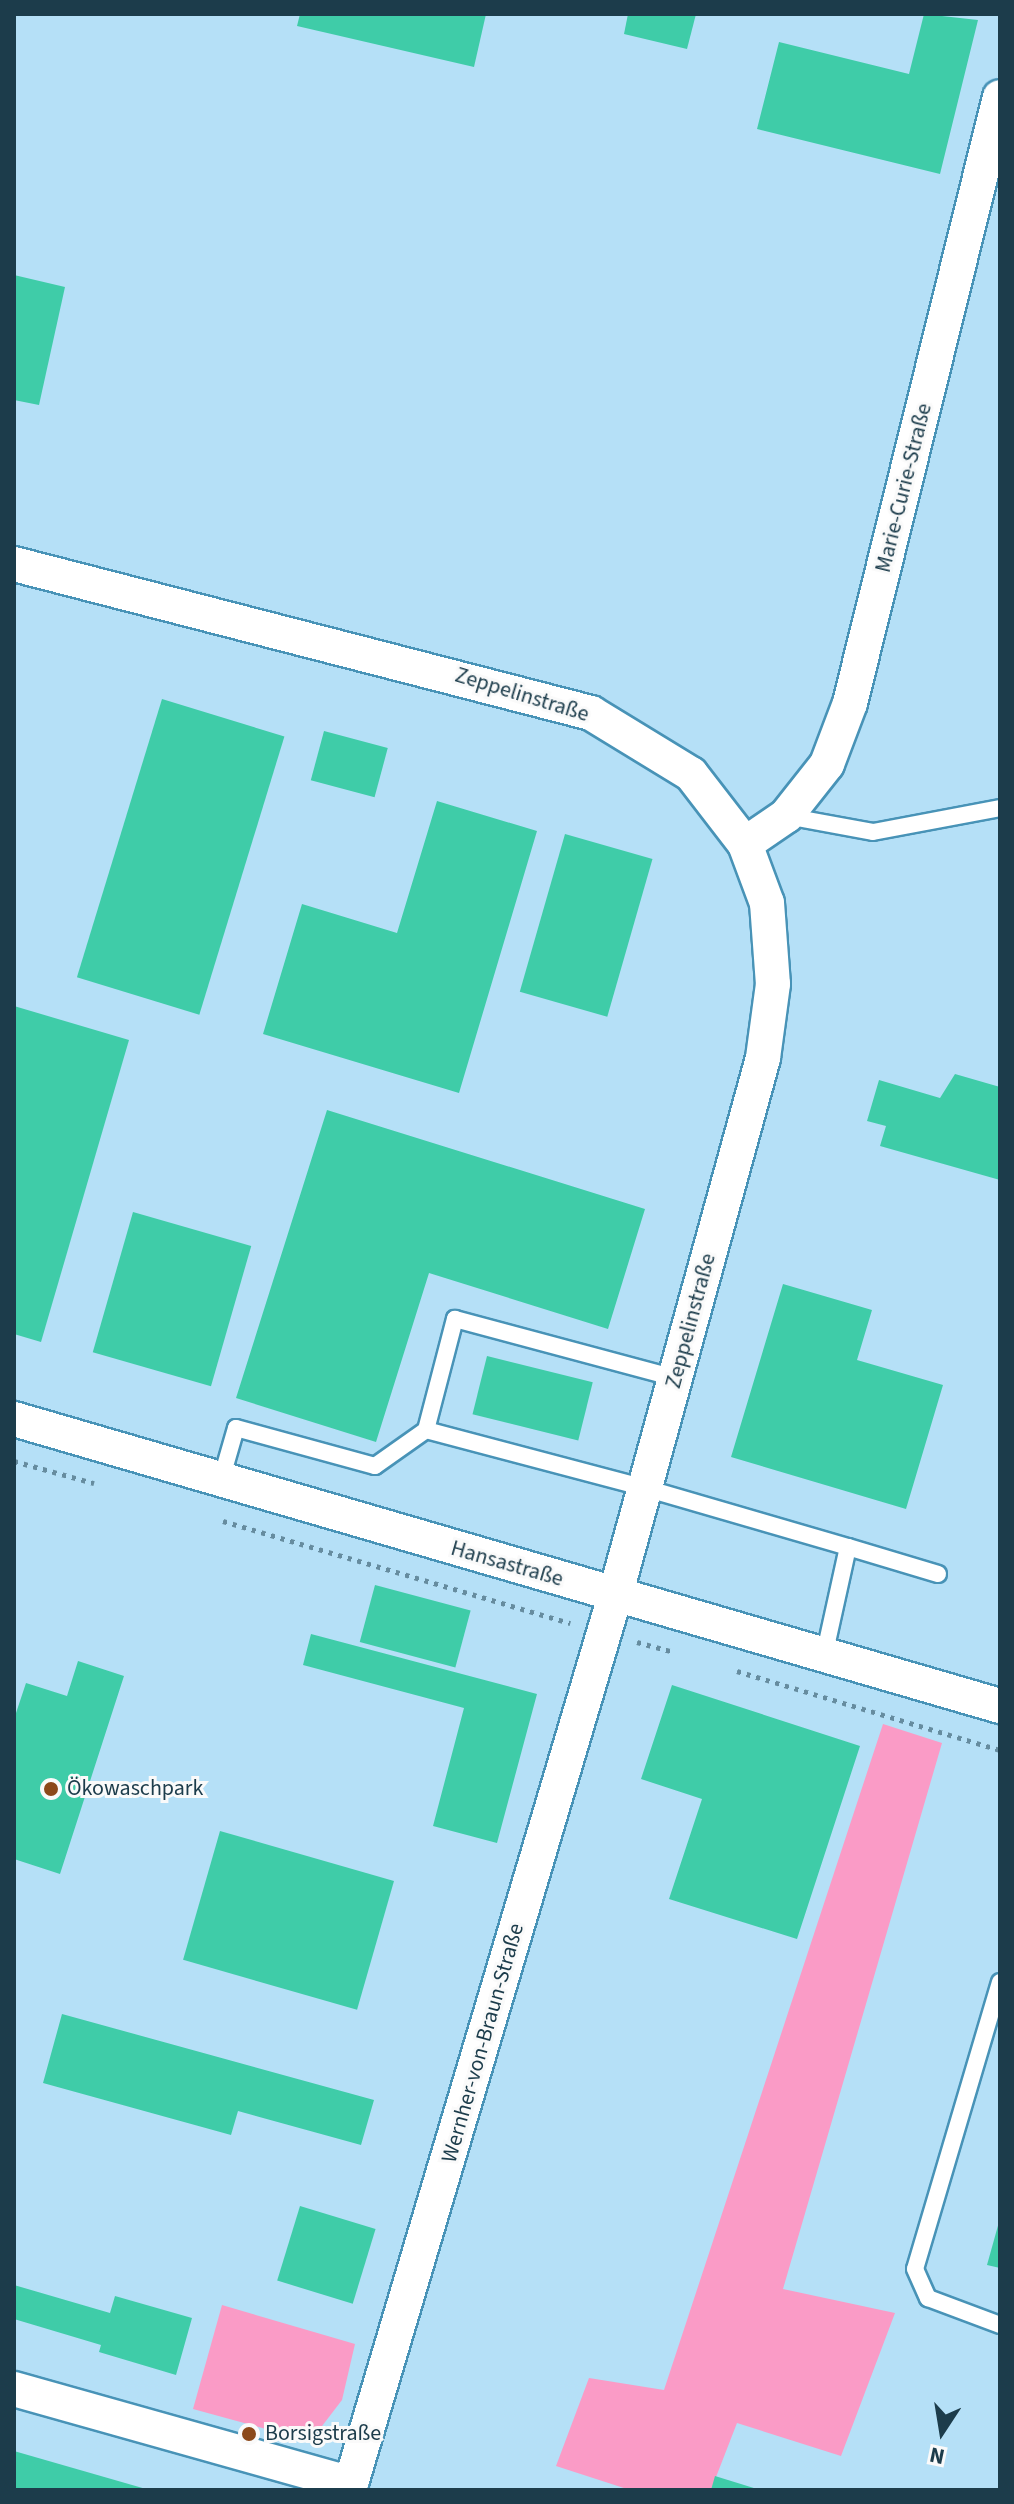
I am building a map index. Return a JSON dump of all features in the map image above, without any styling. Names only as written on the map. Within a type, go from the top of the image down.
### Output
[{"type":"street","name":"Marie-Curie-Straße","points":[[745,844],[786,816],[827,764],[850,703],[1000,97]]},
{"type":"street","name":"Zeppelinstraße","points":[[14,564],[591,713],[691,774],[745,844],[767,903],[771,999],[763,1058],[615,1596]]},
{"type":"street","name":"Hansastraße","points":[[14,1419],[1000,1706]]},
{"type":"street","name":"Wernher-von-Braun-Straße","points":[[350,2487],[615,1596]]},
{"type":"street","points":[[14,2389],[350,2487]]},
{"type":"lane","points":[[786,816],[873,832],[1000,808]]},
{"type":"lane","points":[[221,1480],[236,1428],[375,1466],[426,1430],[455,1319],[675,1378]]},
{"type":"lane","points":[[426,1430],[645,1488],[938,1574]]},
{"type":"lane","points":[[824,1656],[848,1547]]},
{"type":"lane","points":[[1000,1982],[915,2269],[928,2298],[1000,2325]]},
{"type":"path","points":[[14,1461],[99,1485]]},
{"type":"path","points":[[217,1519],[677,1653]]},
{"type":"path","points":[[722,1666],[1000,1750]]},
{"type":"shaded area","points":[[883,1724],[942,1743],[783,2289],[895,2313],[841,2456],[737,2423],[711,2490],[630,2490],[556,2466],[589,2378],[664,2390]]},
{"type":"shaded area","points":[[222,2305],[355,2344],[342,2400],[319,2430],[281,2433],[193,2409]]},
{"type":"building","points":[[300,14],[486,14],[474,67],[297,26]]},
{"type":"building","points":[[628,14],[696,14],[687,49],[624,34]]},
{"type":"building","points":[[924,14],[978,20],[940,174],[757,129],[779,42],[909,74]]},
{"type":"building","points":[[14,275],[65,287],[39,405],[14,400]]},
{"type":"building","points":[[162,699],[284,736],[199,1015],[77,977]]},
{"type":"building","points":[[324,731],[388,748],[375,797],[311,780]]},
{"type":"building","points":[[437,801],[537,831],[459,1093],[263,1034],[302,904],[397,933]]},
{"type":"building","points":[[565,834],[652,859],[607,1017],[520,992]]},
{"type":"building","points":[[14,1006],[129,1040],[41,1342],[14,1334]]},
{"type":"building","points":[[955,1074],[1000,1087],[1000,1180],[880,1146],[886,1126],[867,1121],[879,1080],[940,1098]]},
{"type":"building","points":[[327,1110],[645,1209],[608,1329],[429,1273],[376,1442],[236,1398]]},
{"type":"building","points":[[133,1212],[251,1246],[211,1386],[93,1352]]},
{"type":"building","points":[[783,1284],[872,1310],[857,1360],[943,1385],[906,1509],[731,1457]]},
{"type":"building","points":[[487,1356],[593,1382],[578,1441],[472,1414]]},
{"type":"building","points":[[375,1585],[471,1611],[455,1668],[360,1642]]},
{"type":"building","points":[[311,1634],[537,1694],[497,1843],[433,1826],[464,1708],[303,1665]]},
{"type":"building","name":"Ökowaschpark","points":[[78,1661],[124,1676],[60,1874],[14,1859],[14,1719],[26,1683],[67,1696]]},
{"type":"building","points":[[672,1685],[860,1746],[797,1939],[669,1899],[702,1799],[641,1779]]},
{"type":"building","points":[[220,1831],[394,1881],[357,2010],[183,1960]]},
{"type":"building","points":[[62,2014],[374,2100],[361,2145],[238,2111],[231,2135],[43,2083]]},
{"type":"building","points":[[300,2206],[376,2229],[353,2304],[277,2281]]},
{"type":"building","points":[[1000,2222],[1000,2268],[987,2265]]},
{"type":"building","points":[[14,2285],[110,2313],[115,2296],[192,2318],[176,2375],[99,2352],[101,2345],[14,2319]]},
{"type":"building","points":[[14,2451],[146,2489],[146,2490],[14,2490]]},
{"type":"building","points":[[715,2476],[757,2489],[757,2490],[711,2490]]},
{"type":"place","name":"Ökowaschpark","points":[[51,1789]]},
{"type":"place","name":"Borsigstraße","points":[[249,2434]]}]
